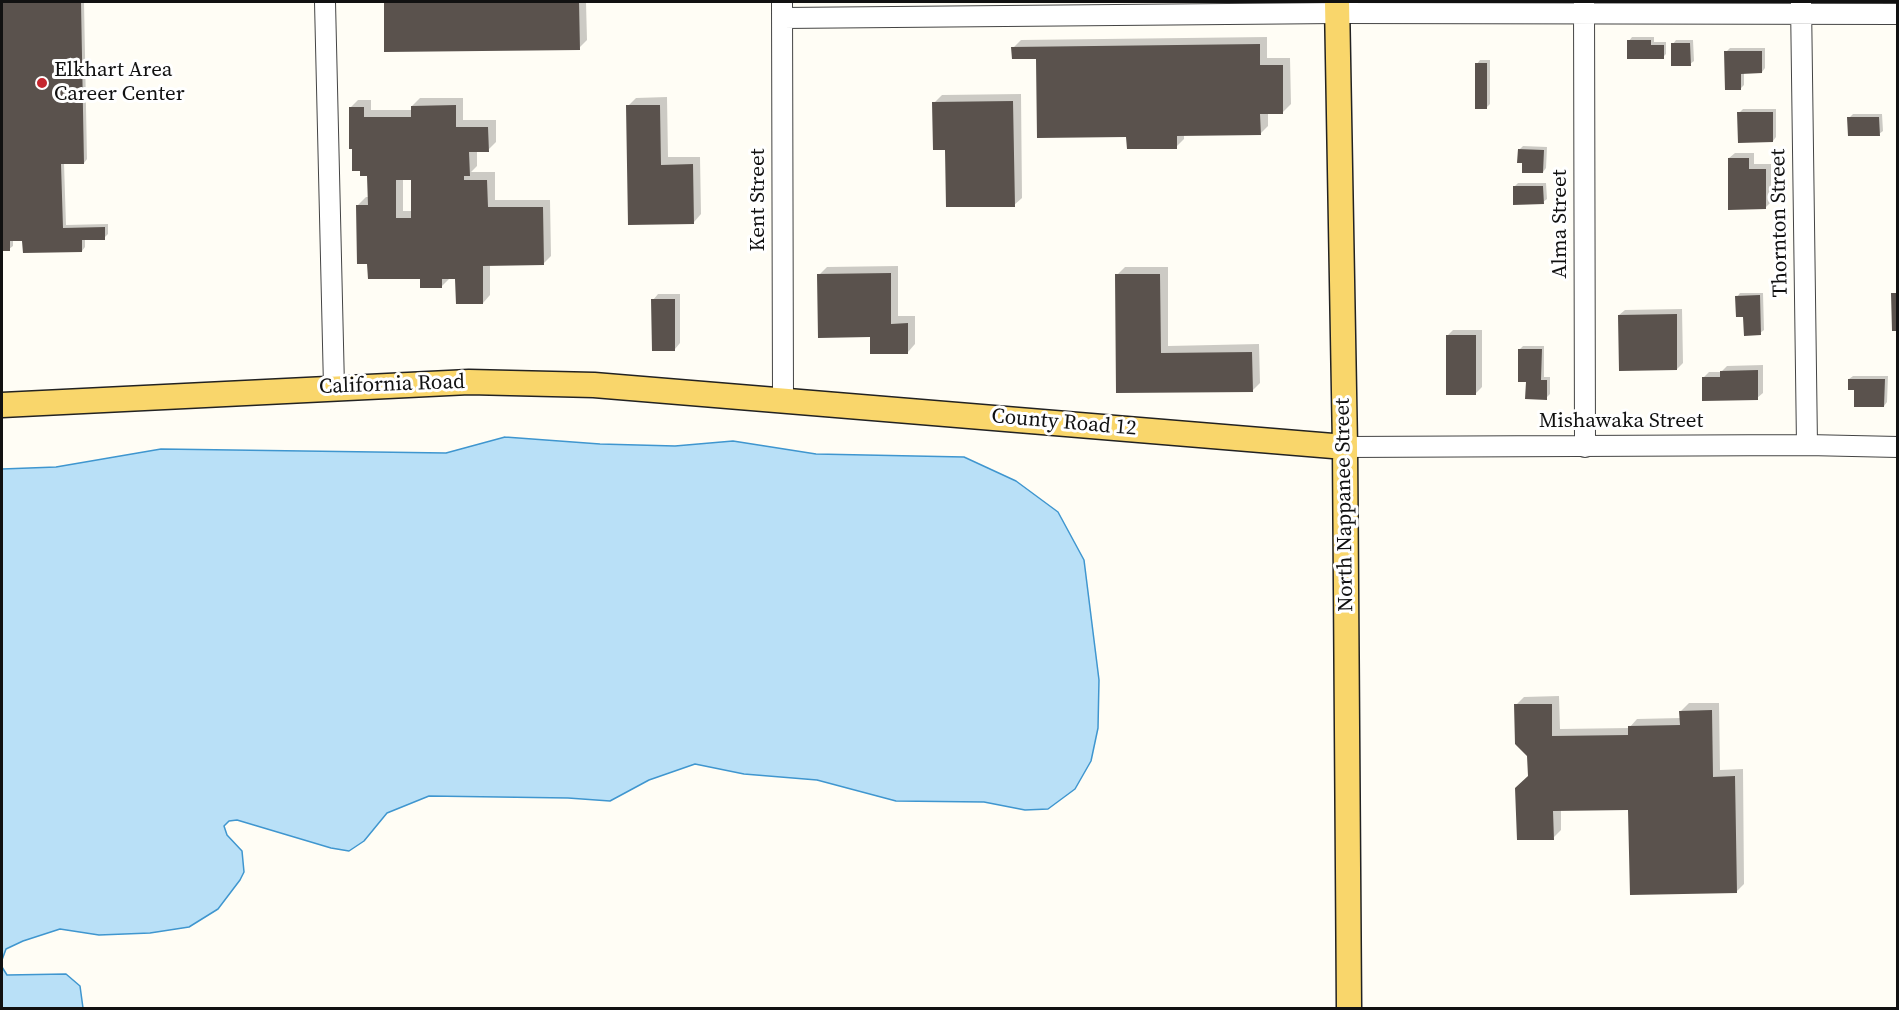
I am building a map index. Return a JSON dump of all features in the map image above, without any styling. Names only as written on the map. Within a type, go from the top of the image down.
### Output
[{"type":"main road","name":"North Nappanee Street","points":[[1338,7],[1345,447],[1349,1008]]},
{"type":"main road","name":"California Road","points":[[2,405],[469,382],[561,384],[783,399]]},
{"type":"main road","name":"County Road 12","points":[[783,399],[1345,447]]},
{"type":"street","points":[[325,2],[334,387]]},
{"type":"street","points":[[782,10],[1338,7],[1801,8],[1898,14]]},
{"type":"street","name":"Alma Street","points":[[1584,8],[1585,447]]},
{"type":"street","name":"Thornton Street","points":[[1801,8],[1807,445]]},
{"type":"street","name":"Kent Street","points":[[782,10],[783,399]]},
{"type":"street","name":"Mishawaka Street","points":[[1345,447],[1807,445],[1898,447]]},
{"type":"water","points":[[505,437],[600,444],[675,446],[733,441],[816,454],[964,457],[1016,481],[1058,512],[1084,560],[1099,680],[1098,728],[1091,761],[1075,789],[1048,809],[1025,810],[984,802],[896,801],[817,780],[744,774],[695,764],[649,780],[610,801],[568,798],[429,796],[387,813],[364,841],[349,851],[331,848],[237,820],[229,821],[224,826],[227,835],[242,851],[244,872],[218,909],[189,927],[150,933],[99,935],[60,929],[6,949],[2,960],[2,469],[56,467],[161,449],[446,453]]},
{"type":"water","points":[[2,967],[7,975],[66,974],[80,986],[83,1008],[2,1008]]},
{"type":"building","name":"Elkhart Area Career Center","points":[[2,2],[81,2],[84,164],[61,164],[63,228],[105,227],[105,240],[82,240],[82,252],[23,253],[22,241],[10,241],[10,251],[2,251]]},
{"type":"building","points":[[384,2],[579,2],[580,50],[384,52]]},
{"type":"building","points":[[1627,40],[1651,40],[1651,45],[1664,45],[1664,59],[1627,59]]},
{"type":"building","points":[[1671,43],[1690,43],[1691,66],[1671,66]]},
{"type":"building","points":[[1260,44],[1260,65],[1283,65],[1283,114],[1260,114],[1261,135],[1177,136],[1177,149],[1127,149],[1126,137],[1037,138],[1036,59],[1012,59],[1011,47]]},
{"type":"building","points":[[1724,51],[1762,51],[1762,73],[1741,74],[1741,90],[1725,90]]},
{"type":"building","points":[[1475,63],[1487,63],[1487,109],[1475,109]]},
{"type":"building","points":[[1013,101],[1015,207],[946,207],[945,150],[933,150],[932,102]]},
{"type":"building","points":[[456,105],[456,127],[488,127],[489,152],[469,152],[470,176],[464,176],[464,180],[487,180],[488,207],[543,207],[544,265],[483,266],[483,304],[456,304],[455,279],[442,279],[442,288],[420,288],[420,279],[368,279],[367,264],[357,264],[356,205],[368,205],[367,176],[360,176],[360,171],[352,171],[352,149],[349,149],[349,107],[364,107],[364,117],[411,117],[411,106]],"holes":[[[396,180],[411,180],[411,218],[396,218]]]},
{"type":"building","points":[[626,105],[660,105],[661,165],[693,164],[694,224],[628,225]]},
{"type":"building","points":[[1737,112],[1773,112],[1773,142],[1738,143]]},
{"type":"building","points":[[1847,117],[1879,117],[1880,136],[1848,136]]},
{"type":"building","points":[[1518,149],[1544,150],[1543,173],[1522,173],[1522,163],[1517,163]]},
{"type":"building","points":[[1728,158],[1749,158],[1749,169],[1766,169],[1766,209],[1728,210]]},
{"type":"building","points":[[1513,186],[1543,186],[1544,204],[1513,205]]},
{"type":"building","points":[[891,273],[891,324],[908,323],[908,354],[870,354],[870,337],[818,338],[817,274]]},
{"type":"building","points":[[1115,274],[1160,274],[1161,353],[1252,352],[1253,392],[1116,393]]},
{"type":"building","points":[[1891,293],[1898,293],[1898,331],[1892,331]]},
{"type":"building","points":[[1760,295],[1761,335],[1744,336],[1743,317],[1736,317],[1735,296]]},
{"type":"building","points":[[651,299],[675,299],[675,351],[652,351]]},
{"type":"building","points":[[1677,314],[1677,370],[1619,371],[1618,315]]},
{"type":"building","points":[[1446,335],[1476,335],[1476,395],[1446,395]]},
{"type":"building","points":[[1518,349],[1542,349],[1541,380],[1547,380],[1547,400],[1525,399],[1526,382],[1518,382]]},
{"type":"building","points":[[1758,370],[1758,400],[1702,401],[1702,377],[1720,377],[1720,371]]},
{"type":"building","points":[[1848,379],[1885,379],[1884,407],[1854,407],[1854,390],[1848,390]]},
{"type":"building","points":[[1514,704],[1552,704],[1552,736],[1628,735],[1628,726],[1680,725],[1679,711],[1712,710],[1713,777],[1735,776],[1737,893],[1630,895],[1628,810],[1553,811],[1554,840],[1517,840],[1515,788],[1528,776],[1527,756],[1515,744]]},
{"type":"place","name":"Elkhart Area Career Center","points":[[42,83]]}]
